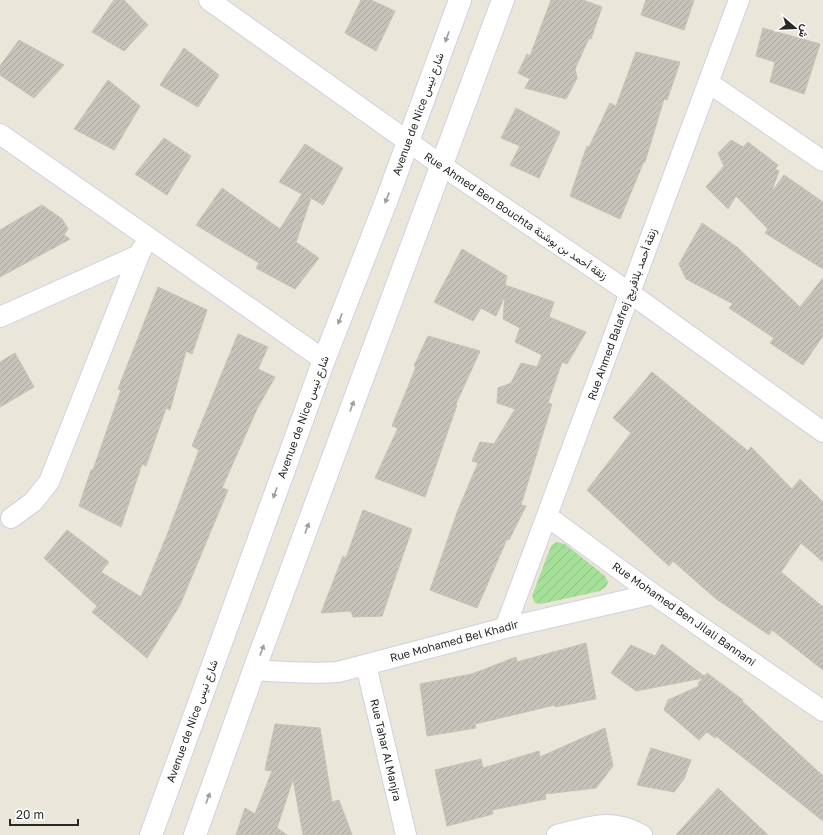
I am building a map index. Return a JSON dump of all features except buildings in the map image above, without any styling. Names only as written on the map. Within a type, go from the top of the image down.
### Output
[{"type":"street","name":"Rue Ahmed Ben Bouchta زنقة أحمد بن بوشتة","points":[[209,0],[441,165],[630,293],[823,432]]},
{"type":"street","name":"Avenue de Nice شارع نيس","points":[[151,835],[324,360],[408,142],[460,0]]},
{"type":"street","points":[[195,835],[254,670],[503,0]]},
{"type":"street","name":"Rue Ahmed Balafrej زنقة أحمد بلافريج","points":[[505,628],[739,0]]},
{"type":"street","points":[[709,82],[823,161]]},
{"type":"street","points":[[0,134],[324,360]]},
{"type":"street","points":[[11,518],[33,502],[49,482],[147,236]]},
{"type":"street","points":[[0,317],[139,254]]},
{"type":"street","name":"Rue Mohamed Ben Jilali Bannani","points":[[547,516],[653,594],[823,711]]},
{"type":"street","name":"Rue Mohamed Bel Khadir","points":[[254,670],[317,674],[338,672],[505,628],[653,594]]},
{"type":"street","name":"Rue Tahar Al Manjra","points":[[366,665],[406,835]]},
{"type":"street","points":[[557,835],[598,824],[621,826],[642,835]]},
{"type":"green space","points":[[556,542],[565,544],[605,576],[608,582],[606,587],[600,591],[541,604],[535,603],[532,596],[551,546]]}]
